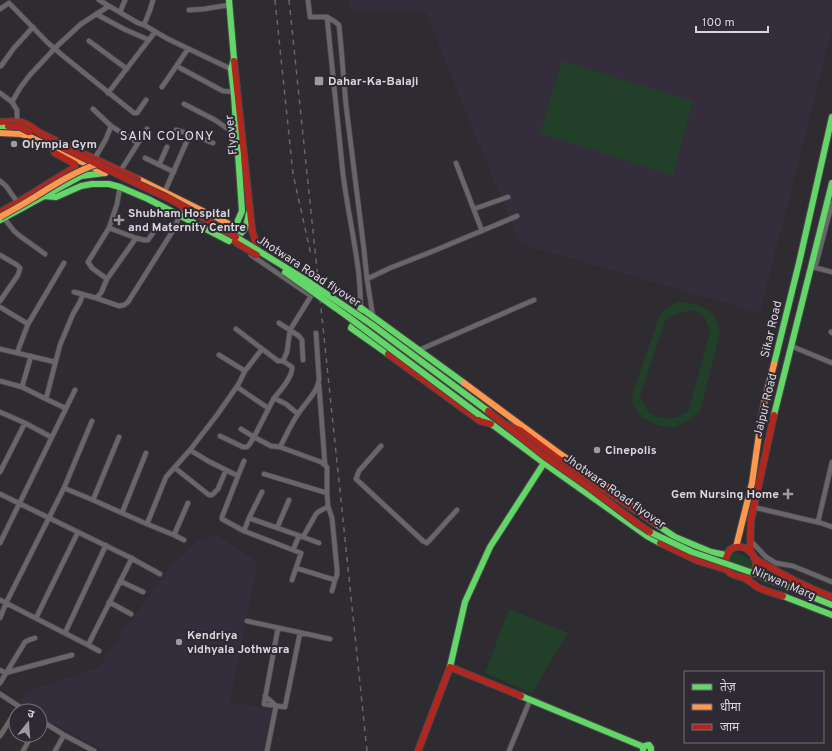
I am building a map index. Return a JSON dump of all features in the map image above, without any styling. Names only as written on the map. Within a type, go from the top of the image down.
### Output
[{"type":"main road","points":[[44,196],[56,197],[81,186],[92,184],[109,184],[148,199],[229,241],[242,211],[242,203],[236,129],[233,72],[234,59],[229,2]]},
{"type":"main road","name":"Flyover","points":[[233,72],[252,230],[258,250]]},
{"type":"main road","name":"Sikar Road","points":[[736,547],[752,483],[761,420],[832,117]]},
{"type":"main road","points":[[0,122],[17,121],[28,124],[40,133],[73,147],[96,161],[121,170],[235,227]]},
{"type":"main road","points":[[0,126],[16,133],[29,134]]},
{"type":"main road","points":[[0,133],[8,129],[22,127],[29,134],[52,147],[54,153],[75,164],[74,168],[18,203],[0,212]]},
{"type":"main road","name":"Jhotwara Road flyover","points":[[29,134],[44,138],[96,161],[166,197],[258,250],[306,280],[371,324],[505,424],[543,455],[638,524],[656,535],[692,552],[756,574],[832,605]]},
{"type":"main road","name":"Jhotwara Road flyover","points":[[52,147],[166,201],[284,272],[347,316],[492,424]]},
{"type":"main road","points":[[1,218],[96,161]]},
{"type":"main road","points":[[1,218],[81,176],[105,173]]},
{"type":"main road","name":"Jaipur Road","points":[[750,540],[753,507],[772,422],[813,267],[832,183]]},
{"type":"main road","name":"Flyover","points":[[235,237],[241,235],[244,231],[250,209]]},
{"type":"main road","points":[[492,424],[480,421],[351,328],[361,308],[556,451],[640,510],[645,517],[675,537],[711,552],[726,555]]},
{"type":"main road","name":"Nirwan Marg","points":[[492,424],[647,536],[698,561],[728,570],[731,574],[743,578],[760,588],[832,615]]},
{"type":"main road","name":"Jhotwara Road flyover","points":[[505,424],[520,430],[556,457],[645,517]]},
{"type":"main road","points":[[418,751],[450,667],[465,602],[490,547],[544,463]]},
{"type":"main road","points":[[743,578],[751,575],[756,564],[750,551],[750,540]]},
{"type":"main road","points":[[728,570],[725,565],[725,561],[726,555],[730,550],[736,547],[744,548],[750,551]]},
{"type":"main road","points":[[754,558],[778,573],[815,591],[832,597]]},
{"type":"main road","points":[[450,667],[644,749],[646,745],[649,745],[653,750]]},
{"type":"street","points":[[99,0],[138,23],[233,72]]},
{"type":"street","points":[[120,12],[125,0]]},
{"type":"street","points":[[144,25],[152,0]]},
{"type":"street","points":[[308,0],[310,17],[326,17],[334,21],[339,26],[346,105],[373,317]]},
{"type":"street","points":[[0,9],[8,1],[54,49],[108,93],[136,113],[146,100]]},
{"type":"street","points":[[189,10],[204,9],[229,2]]},
{"type":"street","points":[[12,102],[28,76],[54,49],[81,24],[109,6]]},
{"type":"street","points":[[96,14],[124,29],[150,40]]},
{"type":"street","points":[[326,17],[346,199],[359,271],[361,308]]},
{"type":"street","points":[[1,66],[14,48],[33,27]]},
{"type":"street","points":[[108,93],[155,32]]},
{"type":"street","points":[[89,40],[127,69]]},
{"type":"street","points":[[162,87],[188,49]]},
{"type":"street","points":[[180,68],[223,91],[234,92]]},
{"type":"street","points":[[0,93],[12,102],[17,110],[16,133]]},
{"type":"street","points":[[184,104],[215,120],[228,129],[236,129]]},
{"type":"street","points":[[93,109],[111,126],[138,143]]},
{"type":"street","points":[[96,161],[111,126]]},
{"type":"street","points":[[121,170],[148,129]]},
{"type":"street","points":[[176,130],[213,143]]},
{"type":"street","points":[[165,192],[190,134]]},
{"type":"street","points":[[159,165],[167,147]]},
{"type":"street","points":[[145,158],[174,172]]},
{"type":"street","points":[[456,163],[482,231]]},
{"type":"street","points":[[0,181],[6,186],[18,203]]},
{"type":"street","points":[[107,279],[92,268],[88,262],[109,228],[117,204],[120,187]]},
{"type":"street","points":[[474,209],[508,197]]},
{"type":"street","points":[[74,292],[119,306],[128,302],[174,229],[185,202]]},
{"type":"street","points":[[832,203],[813,267],[832,272]]},
{"type":"street","points":[[367,279],[390,268],[517,216]]},
{"type":"street","points":[[1,218],[20,236],[45,254]]},
{"type":"street","points":[[109,228],[144,240],[148,240],[153,233]]},
{"type":"street","points":[[96,298],[101,293],[107,279],[136,238]]},
{"type":"street","points":[[229,241],[311,296],[290,330],[287,352],[283,361]]},
{"type":"street","points":[[0,255],[20,268],[18,275],[0,301]]},
{"type":"street","points":[[17,353],[28,324],[64,263]]},
{"type":"street","points":[[359,271],[366,269]]},
{"type":"street","points":[[46,399],[60,346],[70,320],[83,294]]},
{"type":"street","points":[[419,350],[534,300]]},
{"type":"street","points":[[0,307],[28,324]]},
{"type":"street","points":[[279,323],[299,336],[302,340],[302,360]]},
{"type":"street","points":[[220,436],[243,447],[250,446],[268,408],[292,371],[292,367],[283,361],[278,361],[236,329]]},
{"type":"street","points":[[316,333],[327,467],[328,506],[332,518],[337,569],[337,575],[332,591]]},
{"type":"street","points":[[791,346],[832,363]]},
{"type":"street","points":[[147,524],[166,477],[190,450],[217,415],[262,348]]},
{"type":"street","points":[[0,349],[55,362]]},
{"type":"street","points":[[219,355],[246,371]]},
{"type":"street","points":[[22,387],[31,356]]},
{"type":"street","points":[[0,381],[22,387],[65,408]]},
{"type":"street","points":[[280,447],[298,414],[319,383]]},
{"type":"street","points":[[237,387],[268,408]]},
{"type":"street","points":[[0,543],[74,390]]},
{"type":"street","points":[[274,398],[286,404],[298,414]]},
{"type":"street","points":[[0,412],[51,437]]},
{"type":"street","points":[[0,618],[6,603],[64,488],[92,421]]},
{"type":"street","points":[[0,472],[25,423]]},
{"type":"street","points":[[241,429],[271,446],[280,447],[326,464]]},
{"type":"street","points":[[93,500],[119,437]]},
{"type":"street","points":[[381,446],[359,471],[356,479],[423,542],[428,542],[457,510]]},
{"type":"street","points":[[190,450],[238,476]]},
{"type":"street","points":[[122,513],[146,453]]},
{"type":"street","points":[[244,461],[222,519],[244,530],[301,553],[292,580]]},
{"type":"street","points":[[818,522],[832,462]]},
{"type":"street","points":[[175,468],[209,495],[212,495],[218,489],[226,470]]},
{"type":"street","points":[[264,474],[327,493]]},
{"type":"street","points":[[64,488],[184,540]]},
{"type":"street","points":[[244,530],[262,492]]},
{"type":"street","points":[[0,494],[132,558],[160,574]]},
{"type":"street","points":[[277,528],[289,500]]},
{"type":"street","points":[[174,535],[188,503]]},
{"type":"street","points":[[293,550],[318,512],[328,506]]},
{"type":"street","points":[[753,507],[818,522],[832,527]]},
{"type":"street","points":[[249,518],[319,543]]},
{"type":"street","points":[[36,618],[78,532]]},
{"type":"street","points":[[750,540],[766,557],[832,582]]},
{"type":"street","points":[[65,633],[106,546]]},
{"type":"street","points":[[88,644],[132,558]]},
{"type":"street","points":[[296,568],[335,580]]},
{"type":"street","points":[[120,581],[143,592]]},
{"type":"street","points":[[0,600],[99,651]]},
{"type":"street","points":[[109,602],[130,614]]},
{"type":"street","points":[[247,621],[330,639]]},
{"type":"street","points":[[278,628],[264,704],[285,707],[300,633]]},
{"type":"street","points":[[0,683],[25,642],[35,638]]},
{"type":"street","points":[[0,670],[5,673],[72,654]]},
{"type":"street","points":[[0,694],[10,703]]},
{"type":"street","points":[[509,751],[530,700]]},
{"type":"street","points":[[267,751],[276,706]]},
{"type":"street","points":[[0,736],[8,724]]},
{"type":"street","points":[[48,725],[92,750]]},
{"type":"street","points":[[55,751],[64,735]]},
{"type":"shaded area","points":[[349,0],[832,0],[832,28],[760,313],[520,244],[425,12],[351,12]]},
{"type":"shaded area","name":"Kendriya vidhyala Jothwara","points":[[216,534],[258,563],[230,702],[272,709],[264,751],[106,751],[48,721],[48,703],[20,703],[25,692],[99,667],[169,568],[196,542]]},
{"type":"green space","points":[[562,61],[693,101],[673,176],[540,133]]},
{"type":"green space","points":[[677,302],[691,303],[703,307],[713,313],[720,333],[700,411],[690,420],[673,428],[652,423],[641,417],[633,405],[632,396],[660,314]],"holes":[[[690,310],[698,312],[705,318],[710,332],[689,409],[683,415],[674,418],[655,416],[648,411],[640,397],[665,321],[673,315]]]},
{"type":"green space","points":[[733,553],[745,556],[763,572],[730,561],[729,557]]},
{"type":"green space","points":[[509,609],[568,633],[532,693],[485,673]]},
{"type":"railway","points":[[275,0],[293,174],[311,255]]},
{"type":"railway","points":[[289,0],[367,751]]},
{"type":"traffic: fast","points":[[44,196],[56,197],[81,186],[92,184],[109,184],[148,199],[229,241],[242,211],[231,69],[234,59],[229,0]]},
{"type":"traffic: fast","points":[[774,364],[799,263],[832,117]]},
{"type":"traffic: fast","points":[[0,126],[8,126]]},
{"type":"traffic: fast","points":[[0,220],[81,176],[105,173]]},
{"type":"traffic: fast","points":[[774,415],[832,183]]},
{"type":"traffic: fast","points":[[235,237],[244,230],[249,213]]},
{"type":"traffic: fast","points":[[236,237],[306,280],[371,324],[488,411]]},
{"type":"traffic: fast","points":[[285,272],[347,316],[478,414]]},
{"type":"traffic: fast","points":[[388,354],[351,328],[361,308],[464,383]]},
{"type":"traffic: fast","points":[[478,414],[544,463],[647,536],[660,543]]},
{"type":"traffic: fast","points":[[450,667],[465,602],[490,547],[544,463]]},
{"type":"traffic: fast","points":[[656,524],[675,537],[711,552],[726,555]]},
{"type":"traffic: fast","points":[[650,532],[692,552],[756,574],[832,605]]},
{"type":"traffic: fast","points":[[783,596],[832,615]]},
{"type":"traffic: fast","points":[[521,696],[644,747]]},
{"type":"traffic: fast","points":[[643,749],[645,746],[649,745],[651,751]]},
{"type":"traffic: slow","points":[[0,133],[21,134],[28,136],[105,173]]},
{"type":"traffic: slow","points":[[0,217],[64,179],[97,164]]},
{"type":"traffic: slow","points":[[138,179],[235,227]]},
{"type":"traffic: slow","points":[[736,547],[752,483],[761,420],[774,364]]},
{"type":"traffic: slow","points":[[464,383],[556,451],[632,504]]},
{"type":"traffic: jam","points":[[234,61],[252,230],[258,250]]},
{"type":"traffic: jam","points":[[0,122],[22,122],[40,133],[138,179]]},
{"type":"traffic: jam","points":[[8,126],[20,127],[30,132]]},
{"type":"traffic: jam","points":[[48,140],[166,197],[236,237]]},
{"type":"traffic: jam","points":[[0,212],[74,168],[75,164],[55,153],[52,147]]},
{"type":"traffic: jam","points":[[235,242],[257,255]]},
{"type":"traffic: jam","points":[[388,354],[480,421],[491,424]]},
{"type":"traffic: jam","points":[[488,411],[543,455],[650,532]]},
{"type":"traffic: jam","points":[[750,551],[751,520],[774,415]]},
{"type":"traffic: jam","points":[[507,425],[520,430],[556,457],[656,524]]},
{"type":"traffic: jam","points":[[660,543],[698,561],[728,570]]},
{"type":"traffic: jam","points":[[743,577],[750,575],[754,571],[756,565],[755,560],[753,554],[748,550],[743,547],[734,547],[729,551],[725,560],[729,572],[746,579],[759,588],[783,596]]},
{"type":"traffic: jam","points":[[754,558],[792,579],[832,597]]},
{"type":"traffic: jam","points":[[418,751],[450,667],[521,696]]},
{"type":"place","name":"Dahar-Ka-Balaji","points":[[319,81]]},
{"type":"place","name":"Olympia Gym","points":[[14,144]]},
{"type":"place","name":"Shubham Hospital and Maternity Centre","points":[[119,220]]},
{"type":"place","name":"Cinepolis","points":[[597,450]]},
{"type":"place","name":"Gem Nursing Home","points":[[788,494]]},
{"type":"place","name":"Kendriya vidhyala Jothwara","points":[[179,642]]},
{"type":"district","name":"SAIN COLONY","points":[[167,135]]}]
